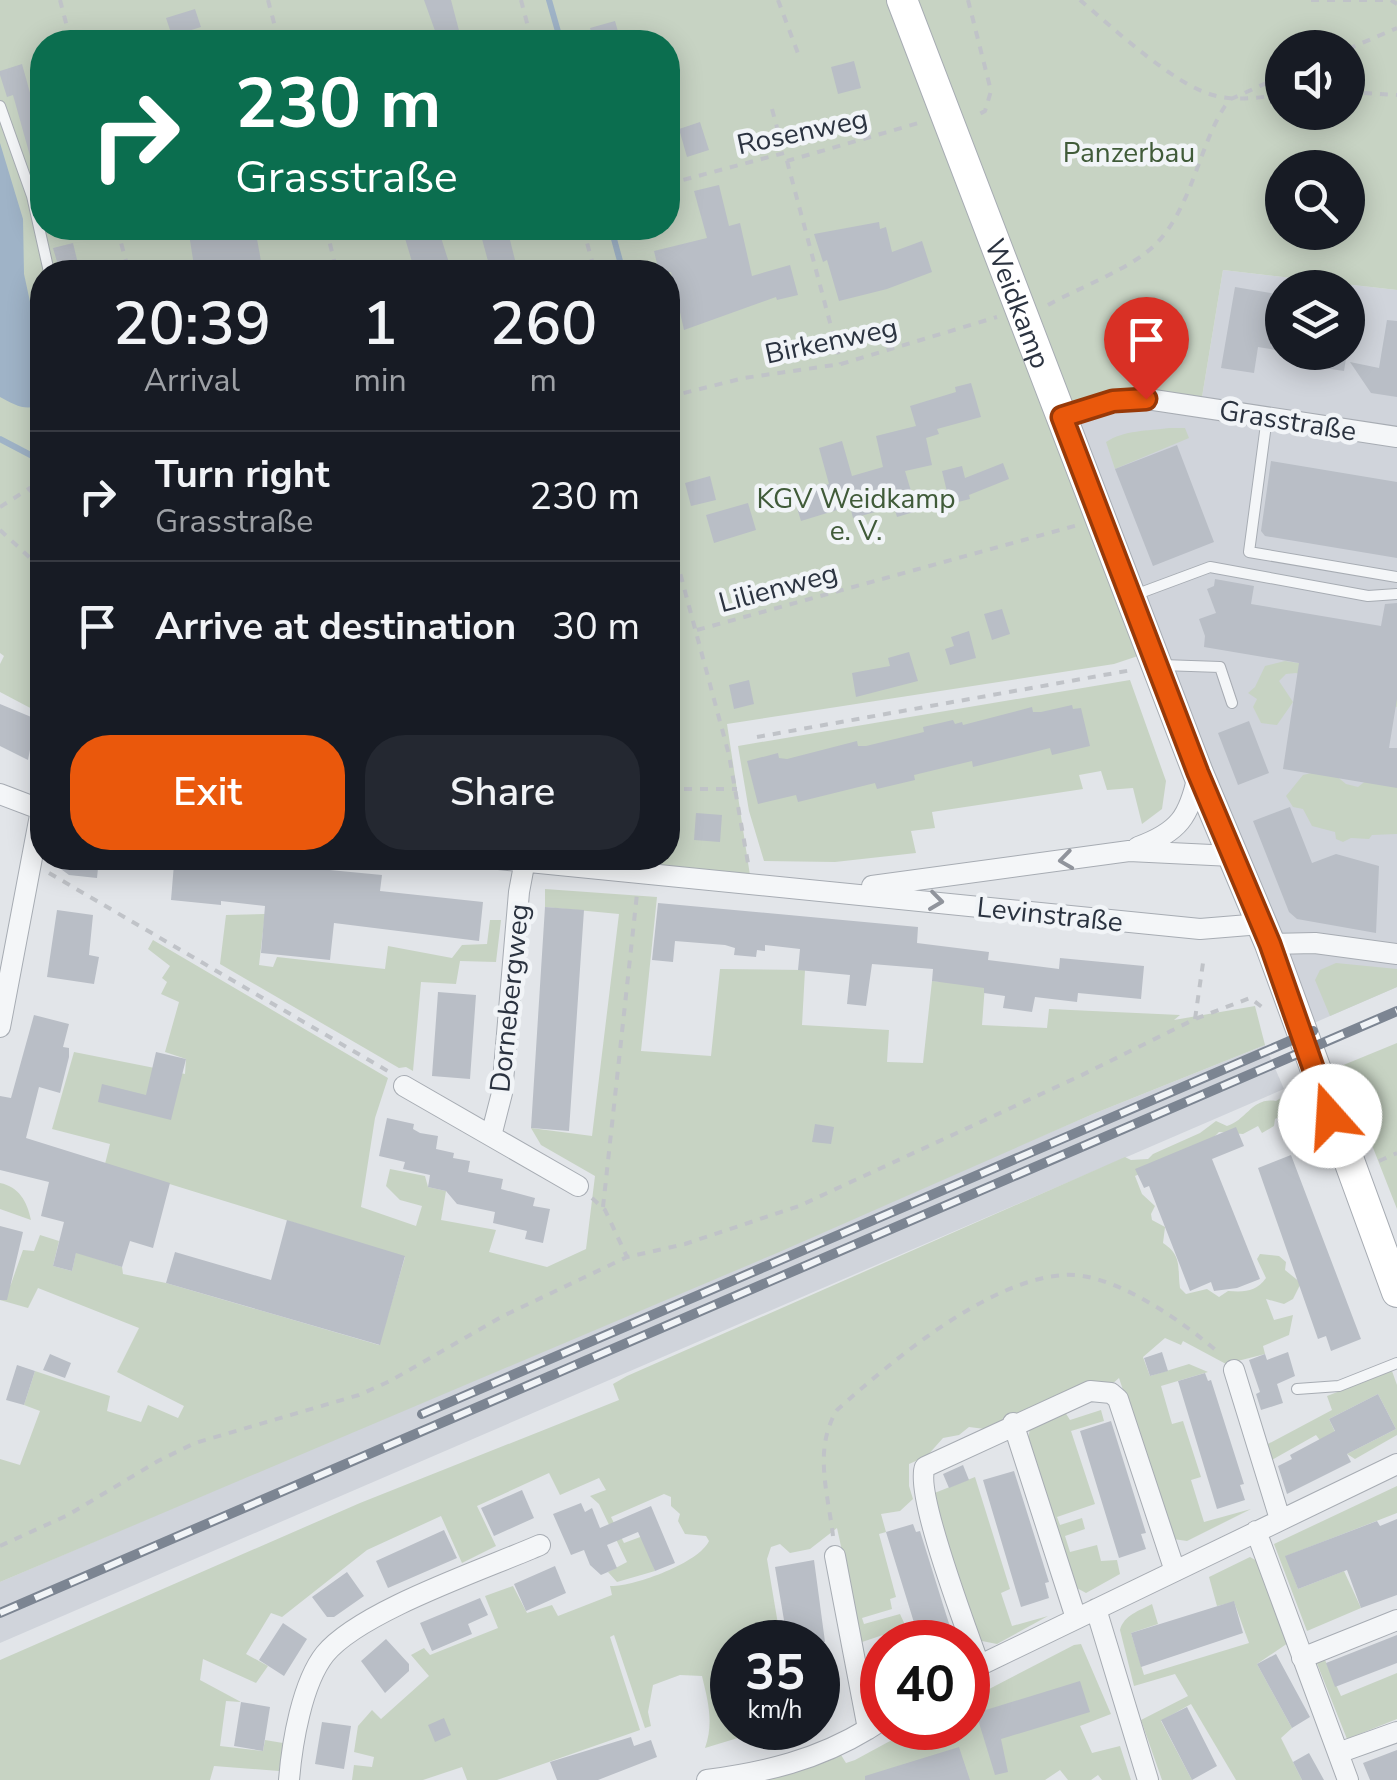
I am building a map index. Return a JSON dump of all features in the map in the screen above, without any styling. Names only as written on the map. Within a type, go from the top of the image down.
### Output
[{"type":"street","name":"Weidkamp","points":[[902,0],[1012,317],[1062,417],[1198,773],[1265,934],[1397,1292]]},
{"type":"street","name":"Grasstraße","points":[[1062,417],[1113,401],[1146,399],[1397,437]]},
{"type":"street","name":"Levinstraße","points":[[839,890],[1129,850],[1153,842],[1182,822],[1192,804],[1198,773]]},
{"type":"street","points":[[0,794],[30,804]]},
{"type":"street","name":"Levinstraße","points":[[1129,850],[1232,856]]},
{"type":"street","points":[[0,1027],[30,862]]},
{"type":"street","name":"Dornebergweg","points":[[491,1136],[502,1093],[523,870]]},
{"type":"street","name":"Levinstraße","points":[[613,870],[1265,934]]},
{"type":"street","points":[[1265,934],[1397,954]]},
{"type":"street","name":"Dornebergweg","points":[[404,1086],[578,1186]]},
{"type":"street","points":[[1234,1370],[1280,1519]]},
{"type":"street","points":[[960,1620],[927,1504],[921,1476],[925,1466],[1090,1390],[1110,1393],[1118,1399],[1174,1570]]},
{"type":"street","points":[[1013,1423],[1148,1780]]},
{"type":"street","points":[[990,1660],[1397,1464]]},
{"type":"street","points":[[1256,1532],[1348,1780]]},
{"type":"street","points":[[288,1780],[307,1688],[326,1653],[376,1616],[540,1546]]},
{"type":"street","points":[[835,1556],[860,1661]]},
{"type":"street","points":[[1302,1658],[1397,1620]]},
{"type":"street","points":[[1338,1753],[1397,1732]]},
{"type":"street","points":[[707,1780],[762,1773],[805,1760],[860,1733]]},
{"type":"lane","points":[[0,106],[30,190]]},
{"type":"lane","points":[[1268,417],[1248,552],[1397,577]]},
{"type":"lane","points":[[1131,596],[1210,567],[1368,596],[1397,594]]},
{"type":"lane","points":[[1156,665],[1220,667],[1232,703]]},
{"type":"lane","points":[[1297,1389],[1338,1386],[1397,1363]]},
{"type":"path","points":[[60,0],[68,30]]},
{"type":"path","points":[[268,0],[276,30]]},
{"type":"path","points":[[521,0],[529,30]]},
{"type":"path","points":[[778,0],[798,56]]},
{"type":"path","name":"Rosenweg","points":[[680,181],[784,153],[787,161],[945,116],[978,116],[988,105],[991,91],[968,0]]},
{"type":"path","points":[[1080,0],[1188,84],[1209,95],[1232,99],[1265,96]]},
{"type":"path","points":[[1312,0],[1391,0],[1397,4]]},
{"type":"path","points":[[1365,41],[1397,28]]},
{"type":"path","points":[[1232,99],[1265,84]]},
{"type":"path","points":[[1365,93],[1397,95]]},
{"type":"path","name":"Birkenweg","points":[[680,394],[744,378],[841,364],[1012,317],[1137,258],[1156,244],[1184,201],[1220,114],[1232,99]]},
{"type":"path","points":[[772,109],[784,153]]},
{"type":"path","points":[[787,161],[841,364]]},
{"type":"path","points":[[0,507],[30,488]]},
{"type":"path","name":"Lilienweg","points":[[697,630],[1058,533],[1100,517]]},
{"type":"path","points":[[0,530],[30,558]]},
{"type":"path","points":[[680,570],[737,789],[738,817],[751,883]]},
{"type":"path","points":[[757,737],[1156,665]]},
{"type":"path","points":[[680,788],[737,789]]},
{"type":"path","points":[[44,870],[402,1080],[404,1086]]},
{"type":"path","points":[[602,1207],[640,873]]},
{"type":"path","points":[[1195,1019],[1204,956]]},
{"type":"path","points":[[0,1546],[68,1515],[195,1442],[327,1406],[390,1381],[503,1316],[628,1258],[685,1244],[814,1200],[1195,1019],[1250,998]]},
{"type":"path","points":[[578,1186],[602,1207],[628,1258]]},
{"type":"path","points":[[835,1556],[822,1454],[828,1424],[837,1410],[879,1374],[987,1299],[1063,1274],[1104,1282],[1197,1335],[1234,1370]]},
{"type":"shaded area","points":[[1223,270],[1265,275],[1265,370],[1365,370],[1365,286],[1397,290],[1397,987],[1307,1026],[1065,419],[1109,406],[1201,403]]},
{"type":"shaded area","points":[[1265,1045],[1284,1089],[0,1643],[0,1582],[1093,1114]]},
{"type":"green space","name":"KGV Weidkamp e. V.","points":[[0,0],[897,0],[1150,652],[1114,664],[727,724],[751,882],[632,870],[680,870],[680,260],[30,260],[30,708],[0,692],[0,664],[4,656],[0,653]]},
{"type":"green space","name":"Panzerbau","points":[[907,0],[1397,0],[1397,290],[1365,286],[1365,270],[1265,270],[1265,275],[1223,270],[1201,403],[1065,412]]},
{"type":"green space","points":[[1185,428],[1189,438],[1115,469],[1106,442],[1128,433]]},
{"type":"green space","points":[[1285,661],[1397,678],[1397,707],[1296,673],[1286,674],[1279,681],[1293,702],[1277,725],[1261,723],[1253,707],[1257,699],[1248,693],[1265,666]]},
{"type":"green space","points":[[1130,680],[1166,781],[1162,809],[1142,824],[1133,788],[1107,790],[1101,771],[1079,775],[1083,789],[932,812],[935,828],[911,831],[916,853],[835,862],[764,861],[749,811],[738,746]]},
{"type":"green space","points":[[1328,769],[1346,784],[1358,787],[1373,775],[1397,773],[1397,834],[1343,842],[1336,839],[1335,832],[1312,826],[1303,809],[1293,807],[1286,796],[1303,775]]},
{"type":"green space","points":[[545,889],[657,897],[641,1051],[711,1056],[720,969],[805,970],[802,1025],[889,1030],[887,1062],[923,1063],[932,981],[985,985],[982,1025],[1047,1028],[1049,1009],[1180,1015],[1174,1020],[1255,1006],[1265,1045],[1093,1114],[777,1253],[0,1582],[0,1459],[20,1465],[40,1411],[24,1405],[35,1371],[110,1396],[107,1411],[141,1422],[148,1405],[178,1418],[184,1406],[117,1372],[139,1328],[38,1288],[28,1308],[0,1300],[11,1284],[23,1250],[34,1251],[40,1235],[59,1241],[53,1266],[72,1271],[76,1252],[122,1267],[123,1274],[379,1345],[405,1257],[105,1164],[110,1144],[52,1129],[74,1052],[185,1074],[186,1059],[165,1052],[179,1002],[161,994],[167,982],[162,978],[170,966],[148,949],[153,940],[388,1078],[375,1118],[361,1207],[416,1226],[422,1206],[400,1200],[386,1186],[390,1169],[425,1176],[428,1187],[446,1191],[441,1220],[496,1230],[489,1252],[547,1267],[586,1249],[595,1176],[541,1145],[531,1128],[592,1136],[619,914],[545,907]]},
{"type":"green space","points":[[265,914],[259,965],[273,967],[277,957],[385,969],[388,946],[452,958],[462,945],[487,944],[490,920],[501,920],[496,962],[460,961],[456,984],[421,982],[413,1071],[399,1068],[220,964],[226,915]]},
{"type":"green space","points":[[1336,963],[1397,969],[1397,987],[1330,1016],[1315,980],[1320,970]]},
{"type":"green space","points":[[1397,1043],[1397,1209],[1341,1066]]},
{"type":"green space","points":[[1287,1094],[1295,1109],[1275,1119],[1274,1126],[1262,1133],[1258,1126],[1243,1134],[1219,1132],[1209,1142],[1135,1176],[1142,1194],[1155,1206],[1152,1220],[1165,1227],[1163,1243],[1176,1258],[1180,1288],[1186,1294],[1207,1289],[1219,1297],[1228,1291],[1254,1289],[1266,1278],[1257,1259],[1260,1254],[1279,1256],[1286,1262],[1285,1270],[1301,1283],[1293,1299],[1284,1304],[1266,1299],[1274,1320],[1293,1315],[1289,1335],[1263,1346],[1265,1354],[1226,1364],[1183,1341],[1181,1345],[1165,1338],[1143,1357],[1150,1376],[1189,1364],[1208,1372],[1161,1386],[1172,1424],[1183,1421],[1201,1477],[1191,1480],[1204,1522],[1251,1509],[1187,1541],[1173,1539],[1119,1378],[1111,1385],[1039,1411],[1030,1407],[985,1429],[969,1427],[959,1435],[943,1438],[927,1456],[909,1464],[913,1499],[900,1511],[881,1514],[886,1532],[879,1534],[896,1597],[890,1599],[892,1609],[862,1618],[860,1633],[837,1528],[810,1549],[790,1553],[780,1544],[771,1547],[767,1559],[777,1620],[710,1620],[710,1721],[702,1676],[680,1675],[653,1685],[648,1712],[651,1726],[645,1728],[614,1635],[610,1637],[640,1730],[497,1780],[467,1780],[462,1767],[423,1780],[352,1780],[354,1765],[372,1767],[374,1757],[354,1752],[358,1726],[372,1710],[381,1719],[429,1676],[411,1655],[424,1648],[430,1655],[498,1628],[485,1596],[513,1586],[527,1613],[552,1605],[558,1616],[612,1595],[610,1586],[649,1578],[679,1565],[709,1541],[706,1536],[685,1534],[678,1521],[680,1514],[671,1506],[671,1497],[664,1494],[611,1517],[624,1543],[643,1536],[655,1571],[617,1582],[608,1572],[627,1562],[599,1504],[590,1496],[606,1490],[599,1478],[560,1495],[549,1473],[477,1506],[496,1546],[462,1563],[441,1516],[367,1550],[282,1617],[271,1613],[246,1654],[268,1666],[256,1683],[203,1659],[200,1680],[241,1702],[226,1701],[220,1746],[263,1751],[265,1740],[283,1743],[279,1771],[214,1766],[210,1780],[0,1780],[0,1660],[360,1503],[619,1400],[613,1384],[627,1376],[1125,1157],[1148,1159],[1216,1121],[1227,1126],[1261,1102],[1276,1101]]},
{"type":"green space","points":[[0,1183],[21,1196],[31,1220],[0,1209]]},
{"type":"green space","points":[[1392,1371],[1397,1385],[1397,1435],[1355,1459],[1347,1454],[1396,1429],[1378,1394],[1329,1419],[1337,1436],[1322,1443],[1316,1435],[1270,1461],[1266,1445],[1332,1410],[1327,1396]]},
{"type":"green space","points":[[1063,1409],[1070,1420],[1101,1410],[1104,1421],[1071,1431],[1095,1504],[1057,1517],[1060,1525],[1082,1518],[1085,1529],[1065,1536],[1070,1552],[1097,1545],[1101,1561],[1117,1560],[1120,1574],[1086,1593],[1075,1587],[1028,1438],[1030,1429]]},
{"type":"green space","points":[[975,1477],[1010,1589],[1001,1593],[1012,1626],[1048,1616],[997,1644],[990,1643],[990,1620],[972,1620],[932,1494]]},
{"type":"green space","points":[[1397,1486],[1397,1513],[1286,1556],[1298,1589],[1344,1571],[1361,1608],[1307,1631],[1274,1544]]},
{"type":"green space","points":[[1250,1557],[1259,1562],[1288,1643],[1257,1664],[1292,1728],[1281,1738],[1302,1780],[1236,1780],[1191,1704],[1161,1721],[1192,1780],[1162,1780],[1141,1720],[1188,1696],[1175,1674],[1134,1686],[1120,1630],[1133,1614],[1152,1604],[1158,1624],[1131,1633],[1144,1675],[1249,1643],[1234,1602],[1217,1606],[1209,1577]]},
{"type":"green space","points":[[900,1614],[903,1620],[878,1620]]},
{"type":"green space","points":[[1081,1644],[1111,1714],[1080,1726],[1092,1753],[1120,1746],[1131,1780],[1102,1780],[1098,1775],[1091,1780],[1068,1780],[1060,1770],[1045,1780],[765,1780],[766,1776],[829,1751],[841,1755],[846,1763],[873,1750],[990,1750],[990,1689]]},
{"type":"green space","points":[[1325,1660],[1341,1696],[1397,1673],[1397,1719],[1347,1739],[1316,1661]]},
{"type":"water","points":[[0,143],[23,219],[24,274],[30,302],[30,407],[0,397]]},
{"type":"building","points":[[424,0],[451,0],[459,30],[435,30]]},
{"type":"building","points":[[195,9],[201,27],[170,30],[166,18]]},
{"type":"building","points":[[615,21],[618,30],[591,30]]},
{"type":"building","points":[[854,61],[861,88],[838,94],[831,67]]},
{"type":"building","points":[[22,64],[30,93],[30,156],[13,95],[7,97],[0,71]]},
{"type":"building","points":[[700,122],[709,150],[687,157],[680,129]]},
{"type":"building","points":[[719,185],[729,226],[740,223],[752,276],[790,265],[798,295],[777,300],[776,297],[684,330],[680,260],[656,260],[654,251],[707,238],[694,191]]},
{"type":"building","points":[[879,222],[880,229],[886,227],[892,252],[922,241],[932,272],[839,301],[827,260],[823,262],[814,234]]},
{"type":"building","points":[[190,240],[257,240],[261,260],[193,260]]},
{"type":"building","points":[[406,240],[442,240],[448,260],[411,260]]},
{"type":"building","points":[[482,240],[510,240],[515,260],[488,260]]},
{"type":"building","points":[[73,243],[77,260],[56,260],[53,248]]},
{"type":"building","points":[[1235,287],[1265,292],[1265,348],[1258,347],[1254,373],[1221,368]]},
{"type":"building","points":[[1387,320],[1397,321],[1397,397],[1371,393],[1355,370],[1365,370],[1365,365],[1379,368]]},
{"type":"building","points":[[971,383],[981,417],[937,429],[939,434],[926,438],[932,465],[905,471],[917,511],[897,517],[894,507],[853,518],[850,506],[801,521],[793,495],[829,484],[819,448],[842,441],[852,476],[883,467],[876,436],[916,426],[910,406],[956,392],[955,387]]},
{"type":"building","points":[[1177,445],[1214,542],[1153,566],[1115,469]]},
{"type":"building","points":[[1271,461],[1397,482],[1397,558],[1265,536],[1261,531]]},
{"type":"building","points":[[1003,463],[1009,479],[969,495],[970,499],[950,504],[942,471],[962,466],[965,478]]},
{"type":"building","points":[[710,476],[716,500],[691,506],[685,483]]},
{"type":"building","points":[[748,503],[756,530],[714,543],[706,515]]},
{"type":"building","points":[[1215,579],[1254,586],[1251,604],[1381,626],[1385,604],[1397,603],[1397,699],[1389,748],[1397,748],[1397,788],[1283,769],[1299,663],[1204,647],[1199,619],[1216,613],[1207,589],[1214,586]]},
{"type":"building","points":[[1002,609],[1010,634],[992,640],[984,614]]},
{"type":"building","points":[[969,631],[976,658],[950,665],[945,649],[954,646],[951,637]]},
{"type":"building","points":[[909,652],[918,681],[856,697],[852,673],[890,666],[888,658]]},
{"type":"building","points":[[749,680],[754,704],[734,709],[729,685]]},
{"type":"building","points":[[0,704],[30,716],[28,760],[0,746]]},
{"type":"building","points":[[1072,705],[1073,709],[1081,708],[1090,746],[1052,755],[1050,748],[973,767],[972,761],[877,789],[875,783],[798,802],[796,795],[758,804],[747,761],[778,753],[779,758],[787,759],[857,741],[858,746],[866,746],[924,732],[923,727],[953,720],[963,725],[1032,707],[1033,712],[1041,712]]},
{"type":"building","points":[[1249,721],[1269,773],[1238,785],[1218,733]]},
{"type":"building","points":[[1290,807],[1312,863],[1336,854],[1379,866],[1376,933],[1297,919],[1289,912],[1253,821]]},
{"type":"building","points":[[696,813],[722,815],[720,842],[694,840]]},
{"type":"building","points":[[62,870],[98,870],[97,878],[69,875]]},
{"type":"building","points":[[174,870],[330,870],[382,875],[380,891],[483,902],[479,941],[334,923],[330,960],[261,953],[265,906],[171,900]]},
{"type":"building","points":[[658,903],[918,927],[917,943],[989,952],[988,960],[1059,969],[1060,958],[1144,966],[1141,999],[1078,993],[1077,1002],[1035,997],[1032,1012],[1003,1008],[1005,996],[984,993],[984,988],[932,981],[933,969],[872,964],[866,1006],[847,1004],[850,975],[798,970],[800,949],[765,945],[765,951],[757,950],[756,957],[734,955],[735,948],[725,945],[675,941],[673,962],[652,960]]},
{"type":"building","points":[[545,907],[584,910],[569,1131],[531,1128]]},
{"type":"building","points":[[57,910],[93,915],[89,955],[99,957],[94,984],[47,977]]},
{"type":"building","points":[[438,992],[476,995],[470,1079],[432,1076]]},
{"type":"building","points":[[34,1015],[69,1024],[63,1047],[69,1048],[69,1057],[60,1093],[39,1087],[26,1138],[170,1183],[153,1248],[130,1241],[122,1267],[76,1253],[72,1271],[53,1266],[64,1222],[41,1216],[49,1182],[0,1170],[0,1096],[11,1098]]},
{"type":"building","points":[[156,1052],[186,1059],[171,1120],[98,1102],[102,1084],[146,1095]]},
{"type":"building","points":[[387,1118],[414,1124],[413,1129],[420,1133],[438,1136],[436,1149],[470,1161],[468,1172],[503,1179],[501,1189],[535,1198],[533,1206],[550,1209],[543,1243],[525,1239],[527,1231],[493,1223],[495,1212],[457,1204],[446,1191],[428,1187],[430,1175],[403,1169],[405,1162],[379,1156]]},
{"type":"building","points":[[815,1124],[834,1127],[831,1144],[812,1142]]},
{"type":"building","points":[[1236,1127],[1244,1146],[1212,1159],[1260,1279],[1214,1291],[1211,1282],[1190,1291],[1149,1186],[1144,1188],[1135,1169]]},
{"type":"building","points":[[1291,1155],[1361,1339],[1331,1351],[1326,1336],[1318,1339],[1258,1168]]},
{"type":"building","points":[[287,1220],[405,1256],[380,1345],[166,1283],[175,1252],[271,1280]]},
{"type":"building","points":[[0,1226],[23,1232],[7,1300],[0,1300]]},
{"type":"building","points":[[1162,1352],[1168,1371],[1150,1376],[1144,1358]]},
{"type":"building","points":[[1288,1352],[1295,1376],[1277,1384],[1283,1403],[1261,1410],[1256,1394],[1260,1392],[1249,1360],[1265,1354],[1267,1360]]},
{"type":"building","points":[[50,1354],[71,1363],[65,1378],[43,1370]]},
{"type":"building","points":[[17,1365],[35,1371],[24,1405],[6,1400]]},
{"type":"building","points":[[1205,1373],[1211,1380],[1244,1484],[1240,1485],[1245,1500],[1217,1509],[1178,1381]]},
{"type":"building","points":[[1378,1394],[1396,1429],[1347,1454],[1351,1462],[1287,1494],[1278,1466],[1292,1459],[1290,1455],[1335,1431],[1329,1419]]},
{"type":"building","points":[[1111,1421],[1146,1533],[1141,1534],[1146,1549],[1119,1558],[1080,1431]]},
{"type":"building","points":[[963,1465],[969,1480],[949,1488],[943,1474]]},
{"type":"building","points":[[1014,1471],[1049,1582],[1045,1583],[1049,1598],[1021,1607],[983,1480]]},
{"type":"building","points":[[522,1490],[534,1518],[494,1536],[481,1508]]},
{"type":"building","points":[[581,1503],[585,1512],[592,1508],[600,1528],[651,1506],[675,1563],[655,1571],[638,1532],[607,1545],[617,1568],[601,1575],[590,1565],[584,1550],[571,1555],[553,1514]]},
{"type":"building","points":[[1397,1519],[1397,1595],[1361,1608],[1347,1570],[1298,1589],[1285,1556],[1377,1521],[1380,1526]]},
{"type":"building","points":[[913,1524],[916,1532],[920,1531],[948,1620],[913,1620],[886,1532]]},
{"type":"building","points":[[444,1530],[457,1558],[388,1588],[376,1561]]},
{"type":"building","points":[[814,1560],[822,1620],[784,1620],[775,1567]]},
{"type":"building","points":[[555,1566],[566,1593],[526,1611],[514,1584]]},
{"type":"building","points":[[347,1572],[364,1596],[334,1617],[327,1617],[312,1597]]},
{"type":"building","points":[[480,1598],[488,1615],[468,1624],[472,1634],[432,1651],[420,1623]]},
{"type":"building","points":[[1234,1601],[1243,1633],[1141,1667],[1131,1633]]},
{"type":"building","points":[[283,1623],[307,1639],[284,1676],[259,1660]]},
{"type":"building","points":[[1397,1635],[1397,1663],[1335,1687],[1326,1663]]},
{"type":"building","points":[[386,1639],[409,1664],[409,1671],[385,1693],[361,1661]]},
{"type":"building","points":[[1276,1654],[1310,1717],[1292,1728],[1257,1664]]},
{"type":"building","points":[[1080,1681],[1090,1712],[1001,1739],[1008,1772],[995,1775],[987,1750],[990,1709]]},
{"type":"building","points":[[241,1702],[270,1707],[263,1751],[234,1746]]},
{"type":"building","points":[[1187,1707],[1217,1766],[1192,1780],[1161,1720]]},
{"type":"building","points":[[444,1718],[451,1735],[435,1742],[428,1725]]},
{"type":"building","points":[[322,1722],[351,1726],[344,1769],[315,1764]]},
{"type":"building","points":[[631,1737],[634,1746],[651,1740],[657,1757],[598,1780],[557,1780],[550,1762]]},
{"type":"building","points":[[960,1750],[970,1780],[865,1780],[865,1776]]},
{"type":"building","points":[[1397,1750],[1397,1780],[1370,1780],[1363,1763]]},
{"type":"building","points":[[1309,1753],[1324,1780],[1302,1780],[1293,1762]]},
{"type":"waterway","points":[[549,0],[558,30]]},
{"type":"waterway","points":[[614,240],[620,260]]},
{"type":"waterway","points":[[0,439],[30,455]]},
{"type":"railway","points":[[0,1613],[1397,1011]]},
{"type":"railway","points":[[422,1414],[1313,1031]]},
{"type":"route","points":[[1146,399],[1113,401],[1062,417],[1198,773],[1270,944],[1330,1116]]}]
